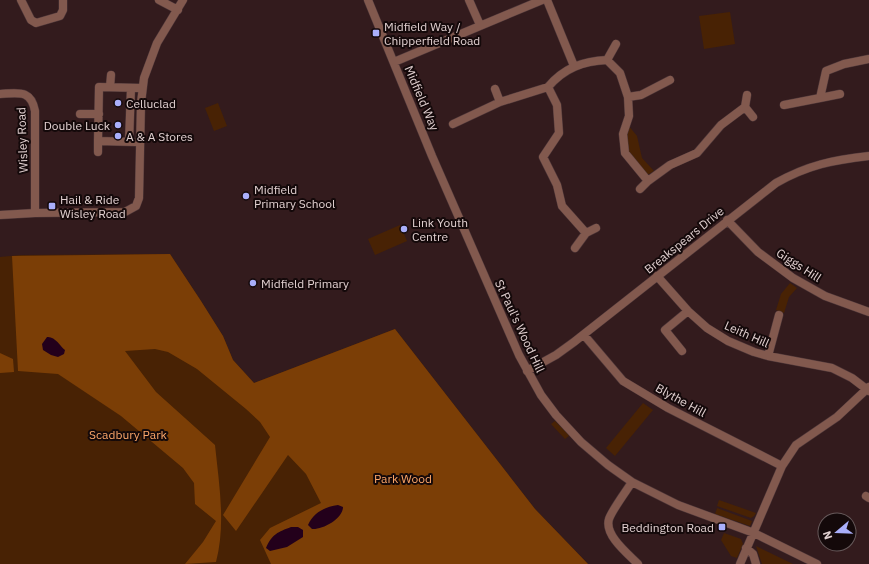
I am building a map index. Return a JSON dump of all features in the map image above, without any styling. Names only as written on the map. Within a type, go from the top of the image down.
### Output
[{"type":"street","points":[[21,0],[31,20],[36,23],[60,16],[63,10],[63,0]]},
{"type":"street","points":[[159,0],[178,10]]},
{"type":"street","points":[[0,215],[125,212],[131,210],[138,202],[142,88],[148,65],[155,49],[183,0]]},
{"type":"street","name":"Midfield Way","points":[[368,0],[454,206]]},
{"type":"street","points":[[469,0],[480,25]]},
{"type":"street","points":[[394,62],[542,0]]},
{"type":"street","points":[[547,0],[574,66]]},
{"type":"street","points":[[608,60],[616,44]]},
{"type":"street","points":[[820,98],[826,71],[844,64],[869,59]]},
{"type":"street","points":[[454,124],[500,102],[548,87],[556,77],[574,66],[592,61],[608,60]]},
{"type":"street","points":[[608,60],[620,73],[628,97],[629,116],[623,134],[625,153],[648,181]]},
{"type":"street","points":[[110,87],[111,76]]},
{"type":"street","points":[[628,97],[641,95],[670,80]]},
{"type":"street","points":[[98,152],[99,87],[142,88]]},
{"type":"street","points":[[548,87],[557,105],[559,133],[543,157],[557,185],[562,206],[586,233]]},
{"type":"street","points":[[129,142],[131,88]]},
{"type":"street","points":[[495,89],[500,102]]},
{"type":"street","name":"Wisley Road","points":[[0,94],[24,94],[30,97],[34,104],[35,213]]},
{"type":"street","points":[[784,105],[840,94]]},
{"type":"street","points":[[640,189],[670,164],[697,153],[721,125],[745,107],[747,95]]},
{"type":"street","points":[[745,107],[752,117]]},
{"type":"street","points":[[80,114],[99,114]]},
{"type":"street","points":[[98,141],[140,142]]},
{"type":"street","name":"Breakspears Drive","points":[[527,371],[556,355],[584,335],[770,186],[794,173],[821,163],[869,156]]},
{"type":"street","name":"St Paul's Wood Hill","points":[[454,206],[519,356],[541,395],[570,430],[602,460],[632,482],[678,505],[754,533],[817,564]]},
{"type":"street","name":"Giggs Hill","points":[[727,220],[758,252],[793,278],[825,296],[869,312]]},
{"type":"street","points":[[575,248],[586,233],[596,228]]},
{"type":"street","name":"Leith Hill","points":[[657,276],[688,311],[708,328],[728,341],[768,356],[832,368],[852,378],[868,389]]},
{"type":"street","points":[[682,351],[665,330],[688,311]]},
{"type":"street","points":[[768,356],[779,314]]},
{"type":"street","name":"Blythe Hill","points":[[584,335],[623,381],[668,408],[782,466]]},
{"type":"street","points":[[740,564],[782,466],[796,445],[837,417],[868,389]]},
{"type":"street","points":[[632,482],[609,518],[609,526],[614,539],[638,564]]},
{"type":"street","points":[[746,548],[753,554],[756,564]]},
{"type":"green space","points":[[730,12],[735,44],[704,49],[699,16]]},
{"type":"green space","points":[[218,103],[227,126],[214,131],[205,108]]},
{"type":"green space","points":[[628,125],[637,136],[642,158],[654,171],[649,174],[645,174],[631,157],[626,141]]},
{"type":"green space","points":[[400,225],[407,241],[375,255],[368,239]]},
{"type":"green space","name":"Park Wood","points":[[170,254],[223,336],[233,360],[254,383],[395,329],[535,509],[588,564],[0,564],[0,257],[21,255]]},
{"type":"green space","name":"Park Wood","points":[[170,254],[223,336],[233,360],[254,383],[395,329],[535,509],[588,564],[271,564],[260,540],[270,528],[321,503],[306,474],[288,455],[236,531],[223,515],[270,437],[260,422],[197,369],[168,352],[155,349],[125,351],[156,392],[215,445],[221,504],[221,533],[216,562],[185,564],[203,542],[216,521],[195,504],[194,483],[183,468],[121,416],[58,374],[18,371],[12,256]]},
{"type":"green space","points":[[790,283],[797,288],[789,297],[784,313],[776,310],[781,294]]},
{"type":"green space","points":[[0,353],[13,359],[14,372],[0,373]]},
{"type":"green space","points":[[643,403],[653,410],[615,456],[606,448]]},
{"type":"green space","points":[[555,421],[568,434],[569,436],[565,439],[551,424]]},
{"type":"green space","points":[[719,500],[756,513],[751,518],[717,506]]},
{"type":"green space","points":[[717,508],[752,521],[750,526],[715,514]]},
{"type":"green space","points":[[724,533],[741,539],[743,544],[737,558],[731,556],[721,540]]},
{"type":"green space","points":[[756,546],[793,564],[762,564]]},
{"type":"shaded area","points":[[47,337],[52,338],[65,350],[64,354],[58,357],[43,350],[42,344]]},
{"type":"shaded area","points":[[338,505],[343,507],[342,511],[340,516],[331,523],[316,529],[312,529],[308,525],[310,520],[320,511]]},
{"type":"shaded area","points":[[291,527],[298,527],[303,530],[303,537],[287,547],[270,551],[266,548],[276,534]]},
{"type":"place","name":"Midfield Way / Chipperfield Road","points":[[376,33]]},
{"type":"place","name":"Celluclad","points":[[118,103]]},
{"type":"place","name":"Double Luck","points":[[118,125]]},
{"type":"place","name":"A & A Stores","points":[[118,136]]},
{"type":"place","name":"Midfield Primary School","points":[[246,196]]},
{"type":"place","name":"Hail & Ride Wisley Road","points":[[52,206]]},
{"type":"place","name":"Link Youth Centre","points":[[404,229]]},
{"type":"place","name":"Midfield Primary","points":[[253,283]]},
{"type":"place","name":"Beddington Road","points":[[722,527]]},
{"type":"park label","name":"Scadbury Park","points":[[128,434]]}]
